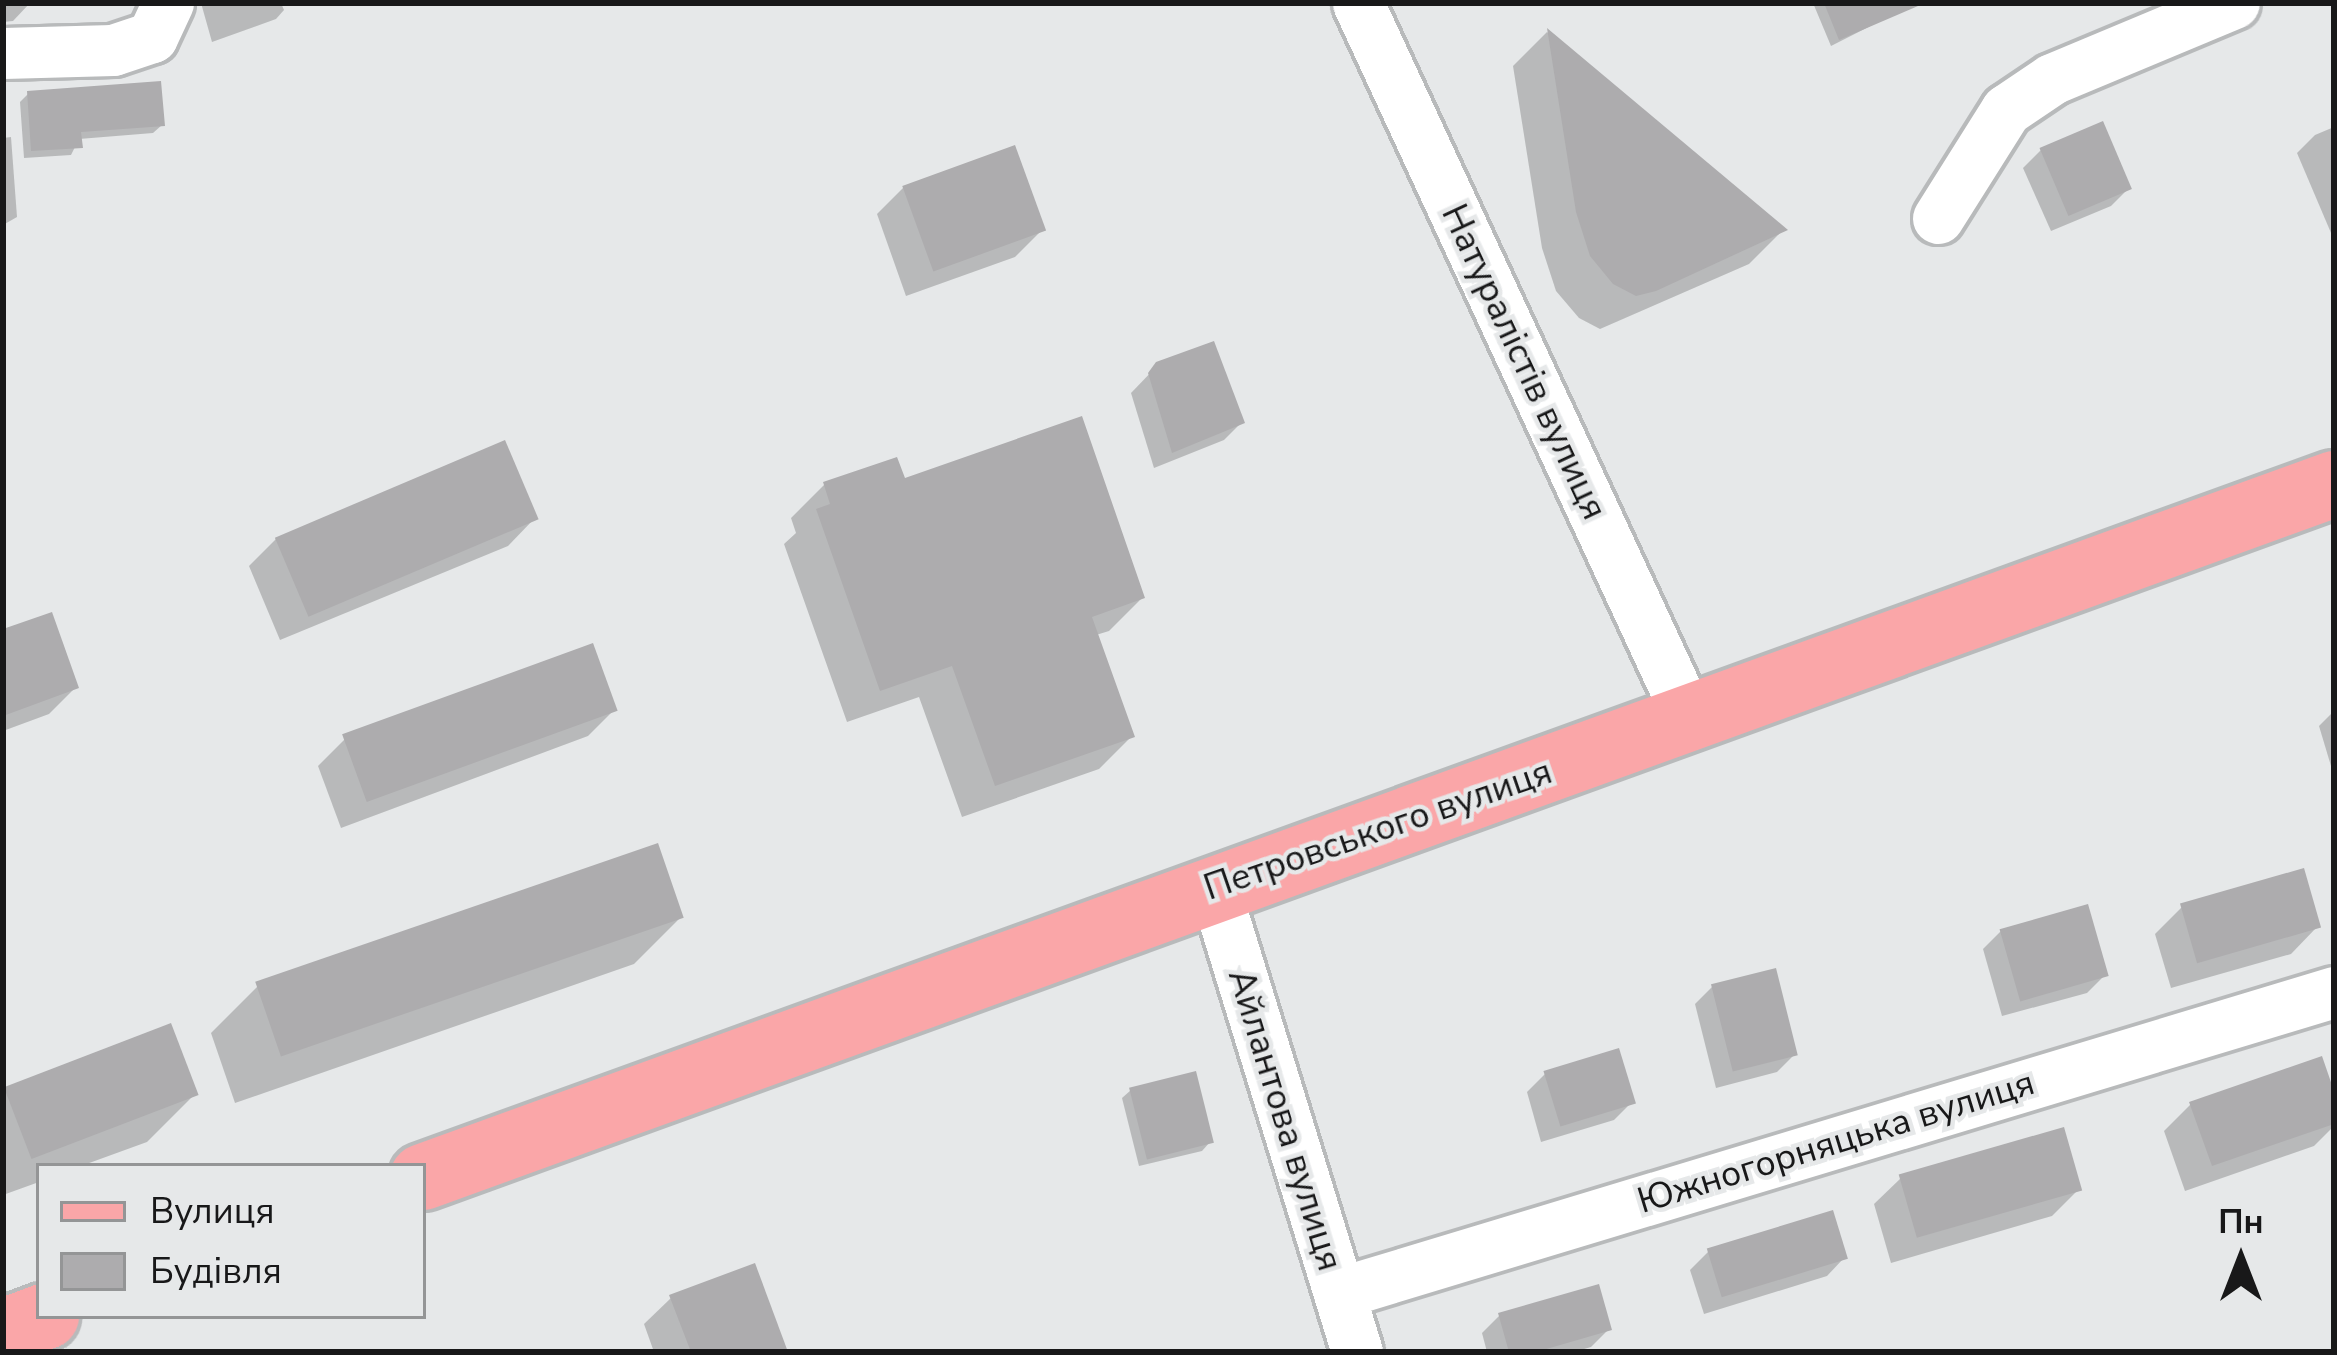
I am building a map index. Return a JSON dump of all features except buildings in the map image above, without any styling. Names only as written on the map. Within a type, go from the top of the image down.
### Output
[{"type":"main road","name":"Петровського вулиця","points":[[426,1177],[2334,484]]},
{"type":"main road","points":[[3,1332],[38,1319]]},
{"type":"street","points":[[3,53],[113,50],[152,38],[169,3]]},
{"type":"street","name":"Натуралістів вулиця","points":[[1358,3],[1690,721]]},
{"type":"street","points":[[1938,218],[2006,110],[2052,79],[2234,3]]},
{"type":"street","name":"Айлантова вулиця","points":[[1214,887],[1357,1352]]},
{"type":"street","name":"Южногорняцька вулиця","points":[[1339,1293],[2334,992]]}]
